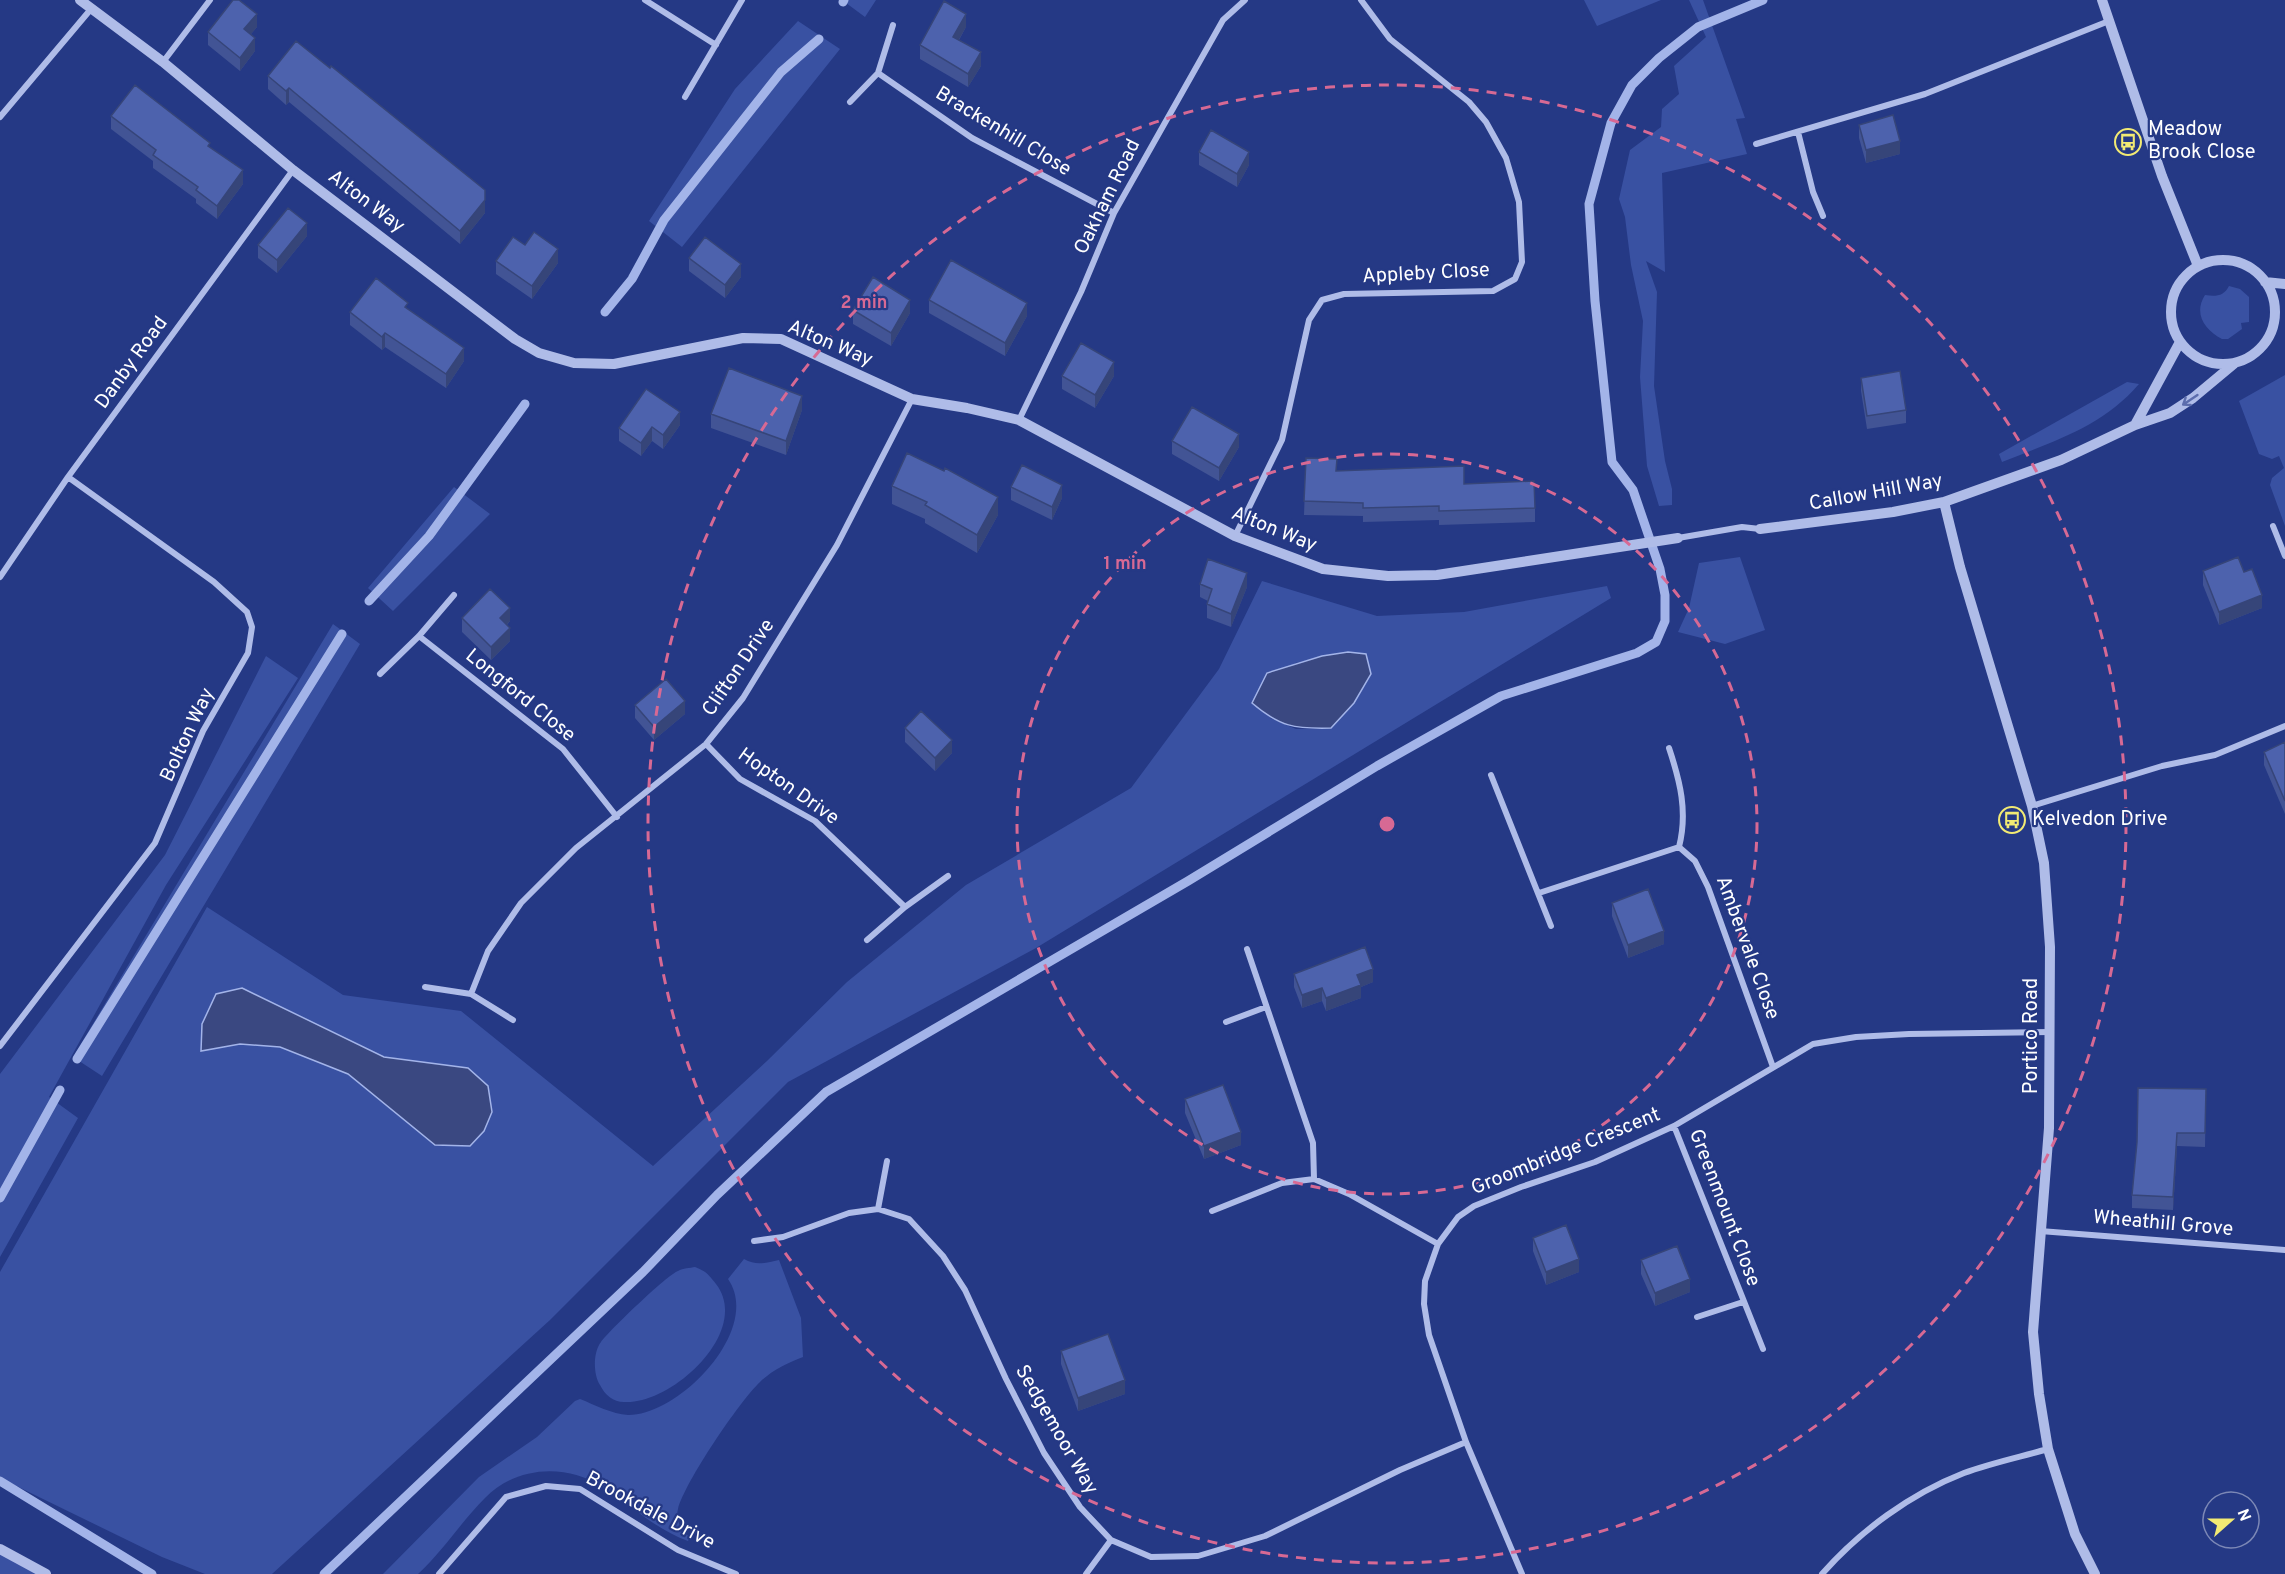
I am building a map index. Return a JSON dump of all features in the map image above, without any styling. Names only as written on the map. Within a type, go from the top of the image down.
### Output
[{"type":"street","name":"Alton Way","points":[[80,0],[163,62],[293,170],[515,339],[539,353],[574,363],[615,364],[743,338],[781,339],[912,399],[1019,420],[1235,537],[1323,569],[1388,576],[1473,571],[1611,549]]},
{"type":"street","points":[[163,62],[210,0]]},
{"type":"street","points":[[645,0],[716,45]]},
{"type":"street","points":[[685,97],[742,0]]},
{"type":"street","name":"Oakham Road","points":[[1019,420],[1082,292],[1114,213],[1223,20],[1245,0]]},
{"type":"street","name":"Appleby Close","points":[[1235,537],[1282,440],[1309,320],[1322,300],[1344,294],[1493,291],[1515,279],[1522,262],[1519,202],[1506,158],[1486,122],[1469,102],[1390,39],[1360,0]]},
{"type":"street","points":[[2102,0],[2162,176],[2198,266]]},
{"type":"street","points":[[0,117],[91,9]]},
{"type":"street","points":[[1756,144],[1925,94],[2109,21]]},
{"type":"street","points":[[850,102],[878,73],[893,25]]},
{"type":"street","name":"Brackenhill Close","points":[[878,73],[972,138],[1114,213]]},
{"type":"street","points":[[1798,132],[1813,192],[1823,216]]},
{"type":"street","name":"Danby Road","points":[[0,577],[68,477],[293,170]]},
{"type":"street","points":[[2272,334],[2275,309],[2265,282],[2257,272],[2239,262],[2218,260],[2198,266],[2181,282],[2174,295],[2172,318],[2180,342],[2203,360],[2223,364],[2249,358],[2272,334],[2285,330]]},
{"type":"street","points":[[2265,282],[2285,284]]},
{"type":"street","points":[[2135,425],[2180,342]]},
{"type":"street","name":"Callow Hill Way","points":[[1611,549],[1742,527],[1761,529],[1893,512],[1944,502],[2061,460],[2135,425],[2170,413],[2193,398],[2235,363]]},
{"type":"street","name":"Clifton Drive","points":[[471,994],[488,951],[521,903],[576,848],[706,744],[743,698],[837,545],[912,399]]},
{"type":"street","name":"Bolton Way","points":[[0,1046],[156,843],[203,731],[248,652],[252,627],[247,612],[214,582],[68,477]]},
{"type":"street","name":"Portico Road","points":[[1944,502],[1960,567],[2032,806],[2044,863],[2048,900],[2049,1128],[2039,1231],[2033,1332],[2038,1394],[2048,1449],[2075,1534],[2095,1574]]},
{"type":"street","points":[[2273,526],[2285,556]]},
{"type":"street","points":[[380,674],[419,636],[454,595]]},
{"type":"street","name":"Longford Close","points":[[419,636],[563,749],[617,816]]},
{"type":"street","points":[[2032,806],[2162,766],[2215,755],[2285,726]]},
{"type":"street","name":"Hopton Drive","points":[[706,744],[741,779],[815,821],[905,907]]},
{"type":"street","points":[[1539,893],[1679,847],[1684,827],[1681,782],[1669,748]]},
{"type":"street","points":[[1491,775],[1551,926]]},
{"type":"street","name":"Ambervale Close","points":[[1679,847],[1695,861],[1708,887],[1773,1066]]},
{"type":"street","points":[[867,940],[905,907],[948,876]]},
{"type":"street","points":[[1246,949],[1313,1143],[1314,1179]]},
{"type":"street","points":[[425,987],[471,994],[513,1020]]},
{"type":"street","points":[[1226,1023],[1266,1007]]},
{"type":"street","name":"Groombridge Crescent","points":[[1522,1574],[1466,1442],[1429,1335],[1424,1304],[1425,1281],[1438,1244],[1458,1217],[1474,1206],[1595,1162],[1674,1126],[1813,1044],[1856,1037],[2050,1032]]},
{"type":"street","name":"Greenmount Close","points":[[1674,1126],[1762,1349]]},
{"type":"street","points":[[878,1209],[887,1161]]},
{"type":"street","points":[[1212,1211],[1282,1183],[1314,1179],[1349,1194],[1438,1244]]},
{"type":"street","name":"Sedgemoor Way","points":[[754,1241],[783,1237],[849,1213],[878,1209],[909,1219],[943,1256],[965,1290],[1006,1379],[1044,1453],[1080,1507],[1111,1540],[1151,1557],[1198,1556],[1265,1536],[1400,1470],[1466,1442]]},
{"type":"street","name":"Wheathill Grove","points":[[2039,1231],[2285,1250]]},
{"type":"street","name":"Greenmount Close","points":[[1697,1317],[1743,1302]]},
{"type":"street","points":[[1822,1574],[1870,1527],[1942,1484],[1963,1473],[2048,1449]]},
{"type":"street","name":"Brookdale Drive","points":[[438,1574],[506,1497],[546,1486],[580,1489],[678,1550],[736,1574]]},
{"type":"street","points":[[1086,1574],[1111,1540]]},
{"type":"street","points":[[0,1549],[46,1574]]},
{"type":"shaded area","points":[[842,0],[876,0],[865,17]]},
{"type":"shaded area","points":[[1584,0],[1661,0],[1597,26]]},
{"type":"shaded area","points":[[1689,0],[1703,0],[1745,118],[1736,119],[1747,154],[1662,173],[1665,272],[1646,261],[1657,292],[1654,386],[1665,461],[1672,489],[1672,505],[1659,506],[1647,466],[1640,377],[1643,321],[1631,265],[1625,217],[1619,199],[1630,150],[1661,127],[1662,109],[1679,94],[1674,66],[1706,37]]},
{"type":"shaded area","points":[[798,21],[840,49],[682,247],[649,221],[735,89]]},
{"type":"shaded area","points":[[2229,286],[2240,289],[2249,297],[2249,322],[2241,323],[2242,329],[2228,339],[2222,339],[2206,326],[2200,309],[2205,295],[2219,295]]},
{"type":"shaded area","points":[[2285,375],[2285,526],[2270,485],[2272,478],[2284,468],[2279,456],[2272,459],[2259,454],[2239,401]]},
{"type":"shaded area","points":[[2127,382],[2139,384],[2125,399],[2093,422],[2002,462],[1999,454]]},
{"type":"shaded area","points":[[454,487],[490,514],[393,611],[368,588]]},
{"type":"shaded area","points":[[1740,557],[1765,630],[1725,644],[1678,632],[1689,608],[1699,563]]},
{"type":"shaded area","points":[[1262,581],[1377,616],[1464,612],[1607,586],[1611,598],[1036,948],[788,1082],[550,1320],[272,1574],[205,1574],[162,1557],[0,1478],[0,1272],[207,907],[343,995],[461,1011],[653,1166],[767,1061],[847,982],[966,885],[1131,788],[1219,669]],"holes":[[[1348,652],[1331,728],[1296,729],[1270,718],[1295,663]],[[242,988],[384,1057],[468,1068],[435,1145],[348,1074],[280,1047],[240,1044],[201,1051]]]},
{"type":"shaded area","points":[[333,624],[360,644],[102,1076],[73,1057]]},
{"type":"shaded area","points":[[1348,652],[1366,654],[1371,674],[1354,703],[1331,728],[1289,725],[1271,717],[1252,703],[1267,673],[1322,656]]},
{"type":"shaded area","points":[[266,656],[298,678],[166,885],[49,1097],[78,1118],[0,1257],[0,1074],[165,855]]},
{"type":"shaded area","points":[[242,988],[384,1057],[468,1068],[488,1086],[492,1112],[484,1131],[470,1146],[435,1145],[348,1074],[280,1047],[240,1044],[201,1051],[202,1024],[216,994]]},
{"type":"shaded area","points":[[744,1259],[757,1263],[779,1260],[801,1318],[803,1357],[780,1367],[760,1382],[739,1406],[701,1462],[677,1513],[684,1532],[690,1537],[688,1541],[654,1524],[589,1479],[558,1471],[542,1472],[511,1479],[497,1487],[476,1507],[436,1556],[418,1574],[383,1574],[479,1477],[537,1437],[575,1401],[580,1399],[610,1411],[628,1415],[648,1411],[670,1401],[691,1386],[710,1366],[725,1344],[734,1321],[736,1299],[728,1279]]},
{"type":"shaded area","points":[[695,1267],[705,1272],[716,1284],[724,1303],[724,1323],[715,1343],[702,1362],[664,1391],[643,1400],[620,1402],[613,1399],[602,1389],[596,1375],[595,1357],[598,1346],[662,1282],[680,1270]]},
{"type":"shaded area","points":[[0,1549],[46,1574],[0,1574]]},
{"type":"building","points":[[233,0],[239,0],[257,14],[244,29],[255,38],[240,58],[208,32]]},
{"type":"building","points":[[944,1],[966,14],[953,37],[981,52],[968,74],[920,45]]},
{"type":"building","points":[[296,41],[330,68],[331,66],[485,190],[485,200],[460,231],[289,88],[286,91],[268,76]]},
{"type":"building","points":[[135,85],[210,143],[208,146],[243,170],[217,206],[196,190],[198,187],[153,155],[156,150],[111,116]]},
{"type":"building","points":[[1893,115],[1900,141],[1866,150],[1859,125]]},
{"type":"building","points":[[1211,130],[1249,152],[1237,174],[1199,152]]},
{"type":"building","points":[[288,208],[307,223],[277,260],[258,245]]},
{"type":"building","points":[[534,232],[558,249],[532,286],[496,261],[513,237],[525,245]]},
{"type":"building","points":[[705,237],[741,264],[725,285],[689,258]]},
{"type":"building","points":[[951,260],[1027,303],[1005,343],[929,300]]},
{"type":"building","points":[[873,277],[910,300],[891,333],[853,310]]},
{"type":"building","points":[[376,278],[408,303],[405,307],[464,348],[446,374],[385,333],[382,337],[350,312]]},
{"type":"building","points":[[1081,343],[1114,362],[1095,395],[1062,376]]},
{"type":"building","points":[[729,368],[802,396],[786,441],[711,414]]},
{"type":"building","points":[[1900,371],[1906,410],[1867,416],[1861,378]]},
{"type":"building","points":[[646,389],[680,412],[663,435],[652,427],[641,443],[619,428]]},
{"type":"building","points":[[1192,407],[1239,434],[1219,468],[1172,441]]},
{"type":"building","points":[[907,453],[944,471],[945,468],[998,497],[977,535],[925,505],[927,502],[892,486]]},
{"type":"building","points":[[1306,458],[1337,459],[1336,471],[1464,466],[1464,484],[1534,481],[1535,508],[1439,511],[1439,506],[1363,508],[1363,503],[1304,501]]},
{"type":"building","points":[[1022,465],[1062,485],[1052,507],[1011,487]]},
{"type":"building","points":[[2238,557],[2244,572],[2252,569],[2262,595],[2219,612],[2203,571]]},
{"type":"building","points":[[1208,559],[1247,573],[1231,614],[1207,604],[1212,589],[1200,584]]},
{"type":"building","points":[[490,589],[510,608],[500,618],[510,628],[491,647],[462,618]]},
{"type":"building","points":[[666,679],[685,701],[654,727],[635,705]]},
{"type":"building","points":[[921,711],[952,740],[935,758],[905,728]]},
{"type":"building","points":[[2285,742],[2285,801],[2264,752]]},
{"type":"building","points":[[1648,889],[1664,931],[1628,945],[1612,903]]},
{"type":"building","points":[[1365,947],[1373,969],[1357,975],[1361,985],[1326,998],[1322,988],[1302,995],[1294,974]]},
{"type":"building","points":[[1223,1085],[1241,1132],[1204,1146],[1185,1099]]},
{"type":"building","points":[[2138,1088],[2206,1089],[2205,1133],[2177,1133],[2173,1197],[2132,1195],[2137,1142]]},
{"type":"building","points":[[1566,1225],[1579,1259],[1546,1272],[1533,1238]]},
{"type":"building","points":[[1677,1246],[1690,1279],[1655,1293],[1641,1260]]},
{"type":"building","points":[[1108,1334],[1125,1380],[1078,1398],[1061,1351]]},
{"type":"waterway","points":[[324,1574],[643,1272],[717,1195],[826,1092],[1188,881],[1377,766],[1501,696],[1637,653],[1656,642],[1665,621],[1665,595],[1660,569],[1633,490],[1612,462],[1595,301],[1589,204],[1611,123],[1632,85],[1659,58],[1698,27],[1763,0]]},
{"type":"waterway","points":[[605,312],[632,279],[664,220],[781,72],[819,39]]},
{"type":"waterway","points":[[369,601],[429,536],[525,404]]},
{"type":"waterway","points":[[77,1059],[342,634]]},
{"type":"waterway","points":[[0,1198],[60,1090]]},
{"type":"waterway","points":[[0,1481],[152,1574]]},
{"type":"place","name":"Meadow Brook Close","points":[[2128,142]]},
{"type":"place","name":"Kelvedon Drive","points":[[2012,820]]}]
